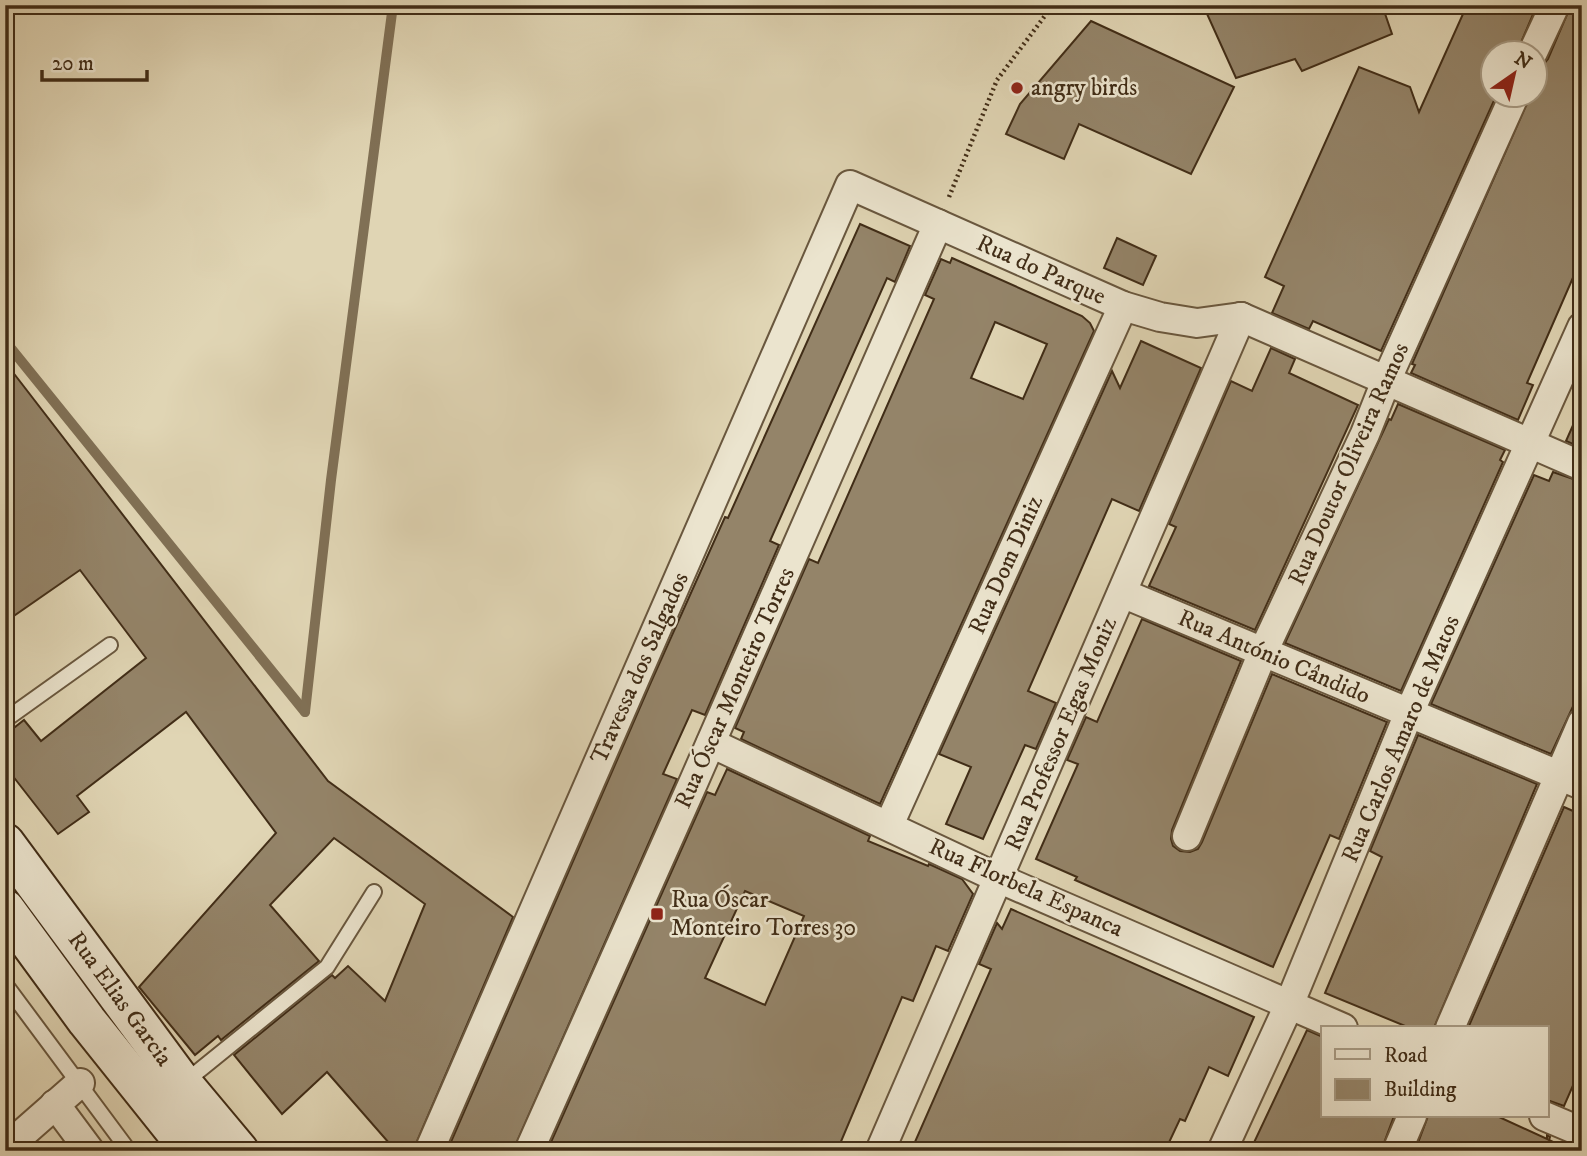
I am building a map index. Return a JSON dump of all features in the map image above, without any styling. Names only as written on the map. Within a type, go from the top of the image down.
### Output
[{"type":"main road","name":"Rua Elias Garcia","points":[[5,843],[183,1084],[239,1151]]},
{"type":"main road","name":"Rua Elias Garcia","points":[[5,909],[87,1021],[191,1151]]},
{"type":"street","points":[[1540,38],[1555,5]]},
{"type":"street","name":"Rua Doutor Oliveira Ramos","points":[[1187,836],[1263,652],[1365,434],[1386,381],[1509,108]]},
{"type":"street","name":"Rua do Parque","points":[[850,184],[1123,306],[1160,317],[1197,323],[1241,317]]},
{"type":"street","name":"Travessa dos Salgados","points":[[429,1151],[850,184]]},
{"type":"street","name":"Rua Óscar Monteiro Torres","points":[[529,1151],[938,224]]},
{"type":"street","name":"Rua Dom Diniz","points":[[888,825],[1123,306]]},
{"type":"street","points":[[1241,317],[1582,466]]},
{"type":"street","name":"Rua Professor Egas Moniz","points":[[880,1151],[1241,317]]},
{"type":"street","name":"Rua Carlos Amaro de Matos","points":[[1222,1151],[1289,1005],[1409,713],[1582,327]]},
{"type":"street","name":"Rua António Cândido","points":[[1122,593],[1570,780]]},
{"type":"street","points":[[1451,1026],[1570,780],[1582,723]]},
{"type":"street","name":"Rua Florbela Espanca","points":[[711,743],[998,878],[1338,1026]]},
{"type":"street","points":[[5,1149],[80,1083]]},
{"type":"street","points":[[55,1104],[90,1151]]},
{"type":"street","points":[[1397,1151],[1411,1118]]},
{"type":"street","points":[[1548,1118],[1578,1134]]},
{"type":"lane","points":[[5,720],[110,645]]},
{"type":"lane","points":[[183,1084],[327,967],[374,892]]},
{"type":"lane","points":[[5,984],[129,1151]]},
{"type":"path","points":[[938,224],[997,80],[1053,5]]},
{"type":"building","points":[[1203,5],[1382,5],[1392,34],[1302,71],[1295,59],[1236,78]]},
{"type":"building","points":[[1467,5],[1537,5],[1523,38],[1478,38],[1478,108],[1491,108],[1381,351],[1313,321],[1309,329],[1272,313],[1284,286],[1265,277],[1359,67],[1410,87],[1419,112]]},
{"type":"building","points":[[1571,5],[1582,5],[1582,257],[1527,383],[1533,385],[1518,420],[1411,373],[1415,365],[1412,364],[1525,108],[1548,108],[1548,59]]},
{"type":"building","points":[[1091,21],[1234,87],[1191,174],[1079,124],[1064,159],[1006,134],[1020,104]]},
{"type":"building","points":[[860,224],[910,246],[895,282],[887,278],[770,541],[779,545],[705,715],[692,710],[663,774],[677,779],[513,1151],[447,1151],[651,682]]},
{"type":"building","points":[[1117,238],[1156,256],[1143,285],[1104,268]]},
{"type":"building","points":[[952,258],[1082,316],[1094,331],[880,804],[741,739],[744,732],[735,728],[809,559],[818,563],[934,299],[925,295],[941,259],[950,263]],"holes":[[[995,322],[1047,344],[1023,399],[971,378]]]},
{"type":"building","points":[[1141,341],[1201,368],[1139,511],[1112,499],[1028,691],[1056,703],[1036,749],[1025,745],[983,839],[946,824],[971,767],[939,754],[1112,371],[1120,388]]},
{"type":"building","points":[[1271,348],[1295,359],[1289,373],[1358,405],[1255,630],[1149,586],[1176,527],[1169,524],[1231,381],[1252,391]]},
{"type":"building","points":[[5,362],[328,781],[513,917],[413,1151],[396,1151],[327,1072],[282,1114],[234,1055],[332,975],[335,978],[348,966],[385,1001],[425,904],[334,838],[270,905],[319,961],[221,1040],[218,1036],[195,1055],[139,987],[276,833],[186,712],[77,796],[89,812],[58,834],[5,766],[5,735],[24,720],[41,741],[146,658],[80,570],[5,622]]},
{"type":"building","points":[[1398,404],[1505,450],[1500,460],[1503,462],[1401,691],[1285,643]]},
{"type":"building","points":[[1582,405],[1582,448],[1566,441]]},
{"type":"building","points":[[1553,472],[1582,482],[1582,687],[1551,754],[1431,704],[1534,475],[1549,481]]},
{"type":"building","points":[[1142,619],[1241,661],[1172,830],[1173,846],[1180,851],[1198,849],[1202,842],[1272,674],[1387,722],[1339,839],[1330,835],[1273,967],[1075,880],[1077,877],[1036,859],[1078,764],[1067,760],[1086,717],[1097,722]]},
{"type":"building","points":[[1418,735],[1537,784],[1435,1026],[1405,1026],[1325,993],[1382,857],[1370,851]]},
{"type":"building","points":[[727,769],[870,836],[868,841],[962,879],[973,894],[948,951],[936,946],[913,1001],[902,997],[837,1151],[547,1151],[707,792],[715,795]],"holes":[[[745,891],[804,916],[765,1005],[705,978]]]},
{"type":"building","points":[[1564,807],[1582,815],[1582,1065],[1564,1106],[1548,1100],[1548,1026],[1469,1026]]},
{"type":"building","points":[[1011,909],[1254,1017],[1228,1076],[1209,1067],[1185,1121],[1180,1119],[1165,1151],[911,1151],[991,969],[979,964],[997,923],[1002,929]]},
{"type":"building","points":[[1307,1030],[1321,1036],[1321,1118],[1393,1118],[1381,1151],[1250,1151]]},
{"type":"building","points":[[1427,1118],[1501,1118],[1547,1139],[1547,1135],[1549,1140],[1571,1151],[1415,1151]]},
{"type":"waterway","points":[[305,712],[331,480],[393,5]]},
{"type":"waterway","points":[[5,341],[305,712]]},
{"type":"place","name":"angry birds","points":[[1017,88]]},
{"type":"place","name":"Rua Óscar Monteiro Torres 30","points":[[657,914]]}]
